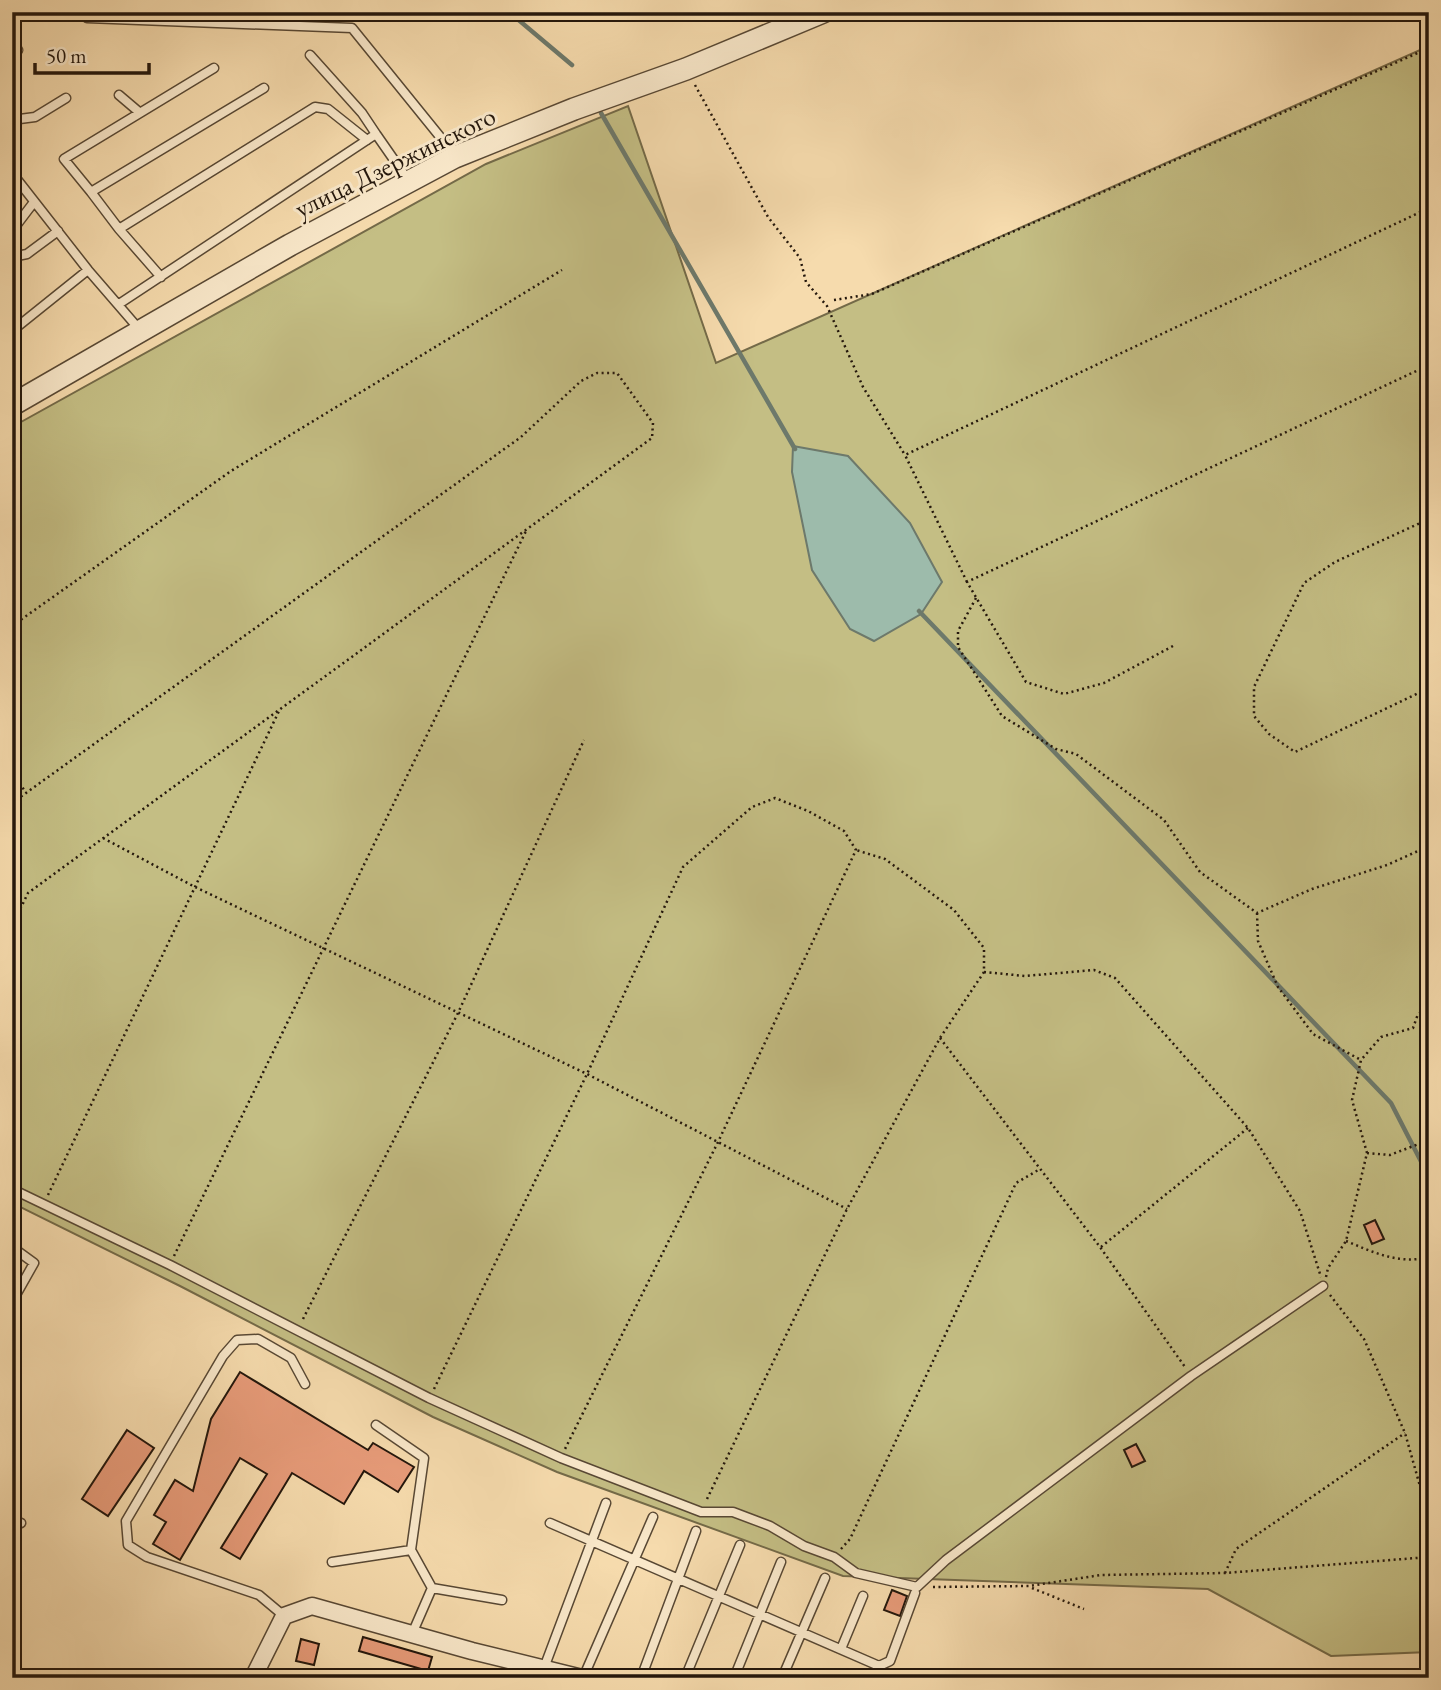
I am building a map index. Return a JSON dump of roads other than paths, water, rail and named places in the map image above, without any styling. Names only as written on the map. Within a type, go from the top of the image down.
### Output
[{"type":"street","name":"улица Дзержинского","points":[[12,405],[408,180],[455,157],[574,109],[686,69],[823,12]]},
{"type":"street","points":[[253,1678],[284,1616],[312,1606],[583,1678]]},
{"type":"lane","points":[[87,18],[352,28],[455,157]]},
{"type":"lane","points":[[310,55],[362,113],[408,180]]},
{"type":"lane","points":[[161,278],[64,159],[214,68]]},
{"type":"lane","points":[[91,192],[264,88]]},
{"type":"lane","points":[[119,95],[139,112]]},
{"type":"lane","points":[[12,120],[35,117],[66,98]]},
{"type":"lane","points":[[119,229],[315,107],[328,109],[367,140]]},
{"type":"lane","points":[[119,304],[376,134]]},
{"type":"lane","points":[[12,173],[88,270],[141,331]]},
{"type":"lane","points":[[12,231],[34,201]]},
{"type":"lane","points":[[12,257],[27,254],[58,231]]},
{"type":"lane","points":[[12,331],[88,270]]},
{"type":"lane","points":[[12,1189],[170,1265],[429,1398],[561,1458],[701,1512],[733,1513],[770,1526],[804,1545],[834,1557],[856,1573],[916,1590]]},
{"type":"lane","points":[[12,1247],[34,1263],[12,1302]]},
{"type":"lane","points":[[875,1678],[879,1666],[890,1661],[916,1590],[946,1560],[1191,1376],[1324,1286]]},
{"type":"lane","points":[[284,1616],[259,1595],[147,1558],[128,1545],[126,1521],[223,1356],[237,1340],[258,1339],[291,1357],[305,1384]]},
{"type":"lane","points":[[376,1425],[424,1458],[411,1550],[432,1588]]},
{"type":"lane","points":[[544,1668],[606,1503]]},
{"type":"lane","points":[[583,1678],[653,1517]]},
{"type":"lane","points":[[550,1523],[879,1666]]},
{"type":"lane","points":[[641,1678],[696,1531]]},
{"type":"lane","points":[[685,1678],[740,1545]]},
{"type":"lane","points":[[332,1562],[411,1550]]},
{"type":"lane","points":[[734,1678],[781,1562]]},
{"type":"lane","points":[[782,1678],[825,1578]]},
{"type":"lane","points":[[432,1588],[502,1600]]},
{"type":"lane","points":[[412,1634],[432,1588]]},
{"type":"lane","points":[[841,1649],[863,1596]]},
{"type":"waterway","points":[[509,12],[572,65]]},
{"type":"waterway","points":[[601,113],[795,449]]},
{"type":"waterway","points":[[919,611],[1391,1103],[1429,1177]]}]
